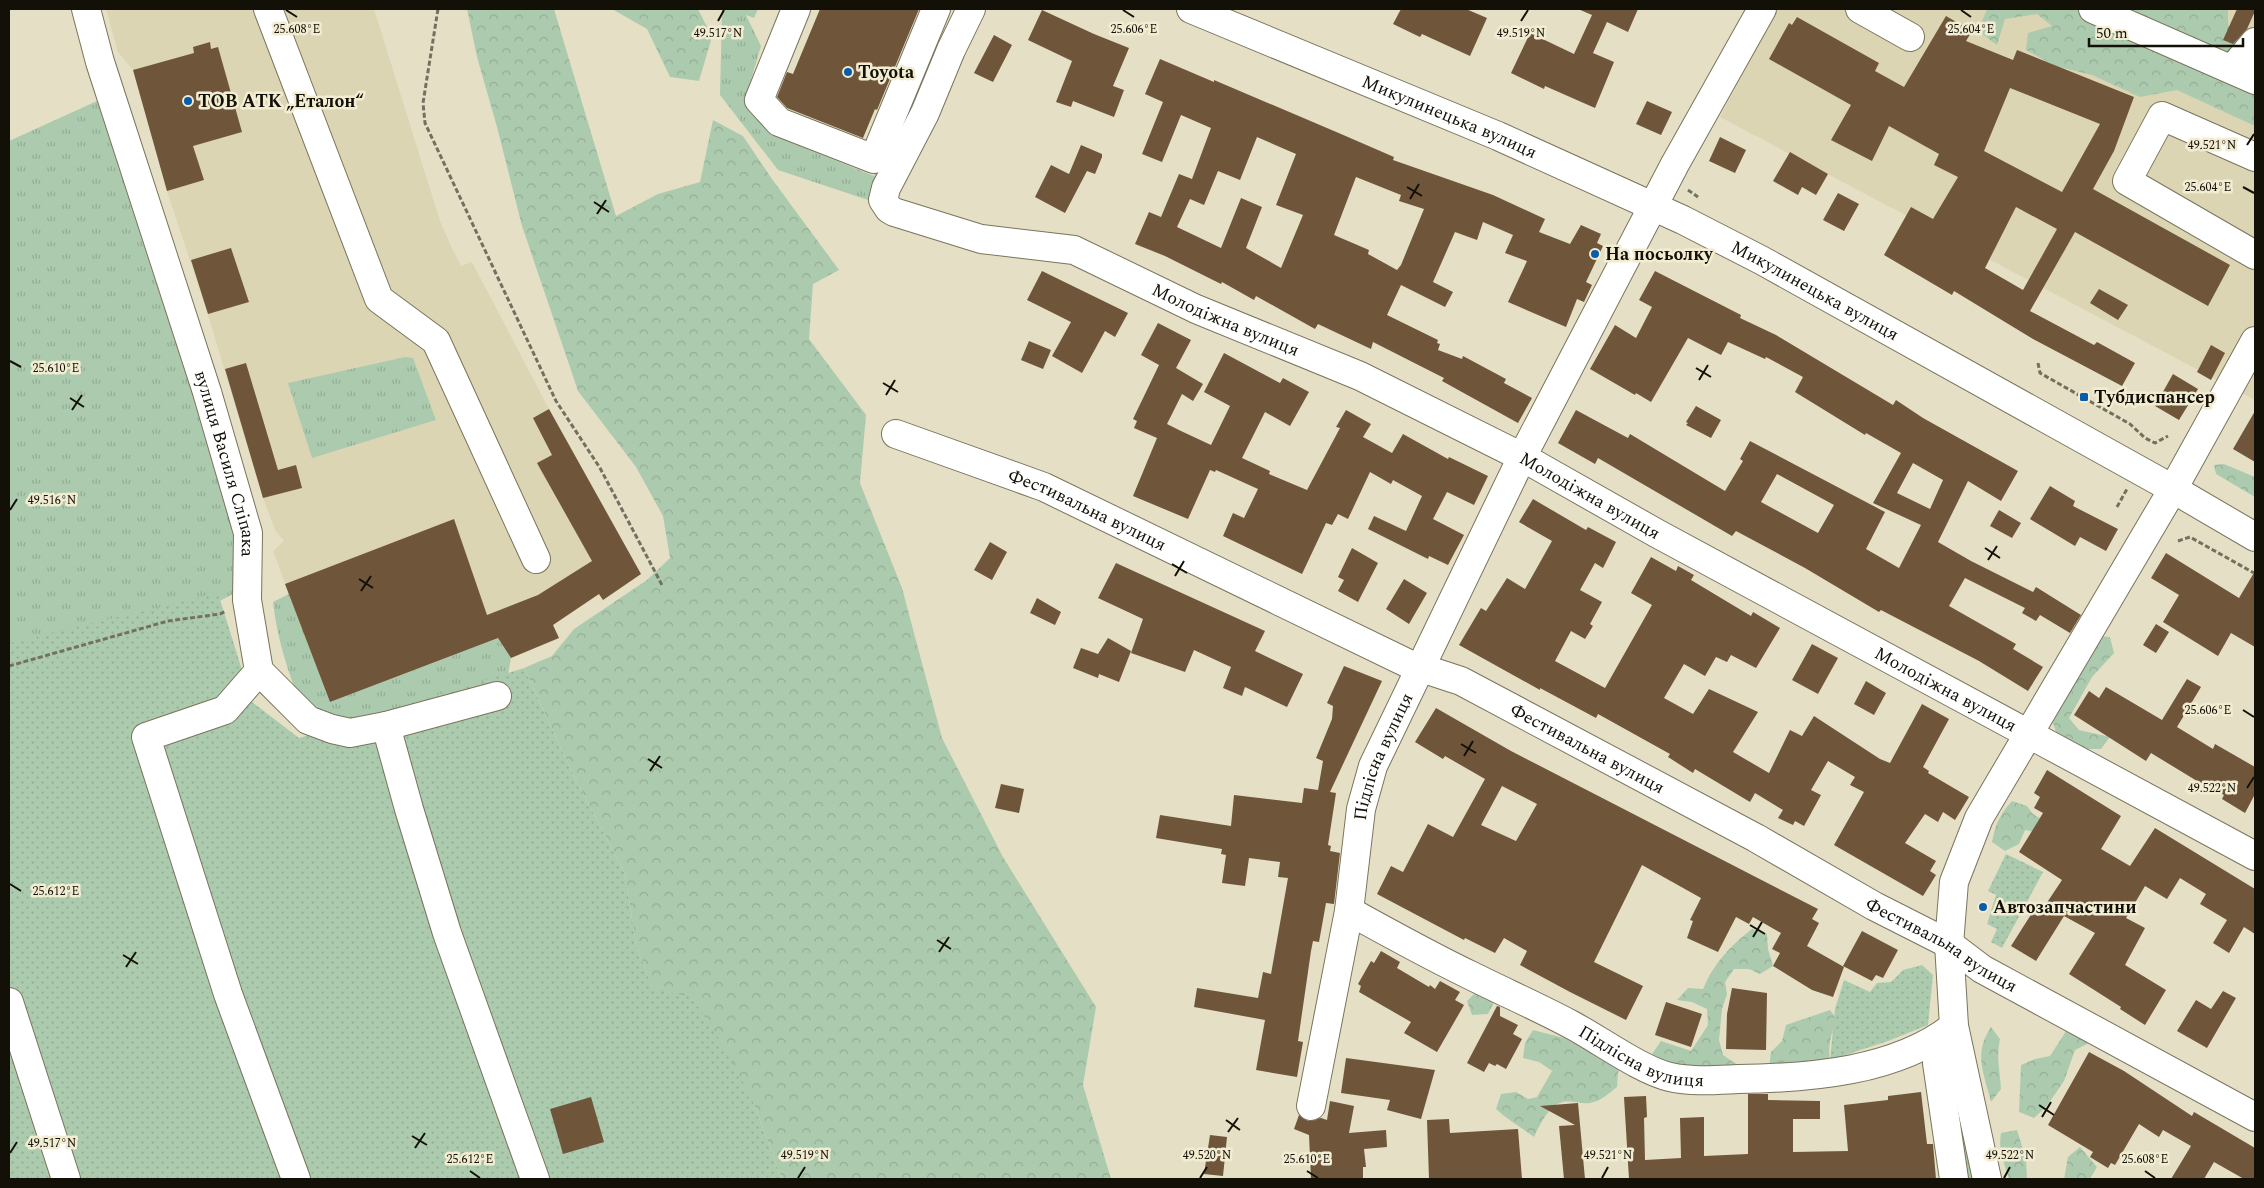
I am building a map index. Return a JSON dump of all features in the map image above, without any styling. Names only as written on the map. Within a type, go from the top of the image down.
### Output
[{"type":"main road","name":"вулиця Василя Сліпака","points":[[86,9],[100,62],[207,392],[248,533],[248,600],[259,671]]},
{"type":"main road","points":[[268,9],[379,299],[436,341],[536,559]]},
{"type":"main road","points":[[796,9],[759,100],[779,122],[874,159],[936,9]]},
{"type":"main road","name":"Молодіжна вулиця","points":[[971,9],[924,113],[886,188],[883,200],[894,212],[981,239],[1074,250],[1196,309],[1360,376],[1522,457],[1658,534],[2255,856]]},
{"type":"main road","name":"Микулинецька вулиця","points":[[1191,9],[1498,136],[1625,192],[1653,208],[1761,260],[2255,536]]},
{"type":"main road","name":"Підлісна вулиця","points":[[1310,1106],[1349,910],[1362,810],[1373,766],[1422,668],[1522,457],[1653,208],[1674,164],[1762,9]]},
{"type":"main road","points":[[1860,9],[1910,37]]},
{"type":"main road","points":[[2093,9],[2244,74],[2255,42]]},
{"type":"main road","points":[[2255,157],[2162,116],[2127,181],[2255,255]]},
{"type":"main road","points":[[1987,1179],[1954,1026],[1949,944],[1954,882],[1978,818],[2173,489],[2255,341]]},
{"type":"main road","name":"Фестивальна вулиця","points":[[896,434],[1044,487],[1409,664],[1460,681],[1756,838],[1874,906],[1949,944],[1982,969],[2255,1117]]},
{"type":"main road","points":[[296,1179],[228,994],[146,737],[226,710],[259,671],[308,720],[332,729],[350,733],[386,726],[496,696]]},
{"type":"main road","points":[[386,726],[447,933],[535,1179]]},
{"type":"main road","name":"Підлісна вулиця","points":[[1349,910],[1404,942],[1569,1024],[1648,1068],[1668,1077],[1692,1080],[1780,1079],[1832,1074],[1916,1050],[1936,1040],[1954,1026]]},
{"type":"main road","points":[[9,1002],[66,1179]]},
{"type":"main road","points":[[1954,1026],[1943,1046],[1938,1063],[1954,1179]]},
{"type":"path","points":[[438,9],[423,103],[425,123],[556,401],[600,468],[662,585]]},
{"type":"path","points":[[2038,363],[2040,373],[2130,424],[2145,438],[2155,443],[2168,436]]},
{"type":"path","points":[[2118,507],[2128,489]]},
{"type":"path","points":[[2178,541],[2190,537],[2254,573]]},
{"type":"path","points":[[9,666],[168,621],[220,614],[248,600]]},
{"type":"shaded area","points":[[106,9],[374,9],[440,221],[451,246],[461,266],[472,262],[562,434],[641,574],[603,600],[598,594],[553,625],[498,638],[330,702],[273,551],[284,541],[275,530],[263,498],[208,315],[167,191],[133,70],[118,52]]},
{"type":"shaded area","points":[[1777,9],[2255,9],[2255,400],[1720,117]]},
{"type":"green space","points":[[467,9],[554,9],[616,216],[658,194],[700,182],[713,120],[743,136],[839,270],[813,284],[809,339],[866,415],[860,483],[902,588],[942,738],[1003,857],[1096,1007],[1083,1085],[1111,1179],[782,1179],[753,1102],[653,990],[636,945],[625,874],[571,770],[524,668],[552,656],[574,629],[647,580],[670,558],[663,516],[636,467],[578,391],[522,226],[477,57]]},
{"type":"green space","points":[[612,9],[698,9],[712,37],[699,81],[670,77],[647,29]]},
{"type":"green space","points":[[722,9],[758,9],[754,18],[746,15],[761,46],[745,100],[773,135],[874,176],[886,149],[877,203],[778,170],[720,95]]},
{"type":"green space","points":[[1987,9],[2228,9],[2228,24],[2232,35],[2243,41],[2255,33],[2255,126],[2177,90],[2140,97],[2092,75],[2055,66],[2026,50],[2028,33],[2052,26],[2037,14],[2005,19],[1997,45],[1978,31]]},
{"type":"green space","points":[[97,101],[235,526],[235,593],[212,605],[9,659],[9,141]]},
{"type":"green space","points":[[405,357],[413,358],[436,420],[312,458],[288,383]]},
{"type":"green space","points":[[2224,464],[2255,477],[2255,497],[2216,474],[2214,465]]},
{"type":"green space","points":[[218,593],[252,702],[299,738],[524,668],[571,770],[625,874],[636,945],[653,989],[692,997],[728,1053],[753,1102],[782,1179],[9,1179],[9,643]]},
{"type":"green space","points":[[289,594],[330,702],[498,638],[511,658],[508,675],[376,717],[338,724],[303,708],[293,682],[280,642],[273,602]]},
{"type":"green space","points":[[2097,636],[2110,637],[2114,653],[2092,677],[2069,718],[2079,730],[2110,737],[2101,749],[2085,749],[2057,735],[2052,720]]},
{"type":"green space","points":[[2012,801],[2027,806],[2033,814],[2046,822],[2041,833],[2025,830],[2019,844],[2005,851],[1992,842],[1999,820],[2004,810]]},
{"type":"green space","points":[[2006,854],[2043,872],[2002,948],[1991,942],[1997,929],[1987,924],[1996,895],[1988,891]]},
{"type":"green space","points":[[1752,929],[1767,934],[1768,949],[1773,966],[1760,974],[1749,969],[1734,969],[1725,982],[1727,994],[1722,1009],[1719,1040],[1723,1055],[1736,1064],[1722,1071],[1662,1066],[1652,1054],[1661,1041],[1691,1051],[1708,1025],[1707,1009],[1692,1002],[1677,1000],[1688,988],[1703,989],[1712,971],[1723,956]]},
{"type":"green space","points":[[1922,965],[1933,975],[1928,1025],[1888,1041],[1830,1060],[1835,1009],[1844,980],[1870,992],[1877,983],[1891,982],[1903,970]]},
{"type":"green space","points":[[1478,990],[1495,1000],[1488,1014],[1472,1015],[1467,1001]]},
{"type":"green space","points":[[1830,1010],[1837,1019],[1830,1042],[1830,1065],[1769,1068],[1771,1052],[1782,1041],[1786,1025]]},
{"type":"green space","points":[[1991,1027],[2000,1039],[1998,1059],[2001,1089],[1991,1102],[1983,1073],[1981,1055],[1982,1046]]},
{"type":"green space","points":[[2068,1028],[2083,1029],[2089,1043],[2075,1050],[2064,1081],[2046,1107],[2034,1118],[2019,1112],[2021,1065],[2035,1059],[2050,1056]]},
{"type":"green space","points":[[1533,1030],[1564,1038],[1621,1069],[1618,1072],[1617,1087],[1601,1099],[1590,1103],[1565,1102],[1555,1105],[1545,1116],[1534,1137],[1496,1109],[1501,1094],[1516,1092],[1528,1099],[1537,1097],[1552,1071],[1539,1062],[1523,1058],[1525,1043]]},
{"type":"green space","points":[[1964,1121],[1980,1179],[1962,1179],[1957,1135]]},
{"type":"green space","points":[[2017,1130],[2026,1159],[2027,1179],[2009,1179],[2003,1162],[2001,1133]]},
{"type":"green space","points":[[2080,1147],[2097,1167],[2090,1179],[2064,1179],[2068,1157]]},
{"type":"building","name":"Toyota","points":[[820,9],[919,9],[877,110],[875,109],[863,138],[787,108],[777,97],[787,72],[793,74]]},
{"type":"building","points":[[1401,9],[1466,9],[1487,18],[1470,56],[1422,34],[1420,37],[1393,24]]},
{"type":"building","points":[[1578,9],[1638,9],[1628,32],[1607,22],[1593,53],[1614,62],[1595,108],[1545,86],[1544,89],[1511,73],[1530,33],[1574,54],[1592,15]]},
{"type":"building","points":[[2237,9],[2255,9],[2255,11],[2247,29],[2233,44],[2223,40]]},
{"type":"building","points":[[1042,10],[1129,48],[1113,86],[1124,90],[1114,117],[1073,101],[1071,107],[1056,102],[1072,61],[1028,40]]},
{"type":"building","points":[[1946,16],[1972,31],[1966,41],[2013,60],[2017,50],[2134,97],[2114,151],[2093,189],[2230,265],[2208,306],[2075,232],[2030,311],[2094,345],[2097,342],[2135,363],[2122,386],[2033,339],[1954,291],[1952,295],[1884,255],[1911,207],[1933,219],[1958,177],[1934,165],[1939,154],[1889,126],[1872,161],[1831,140],[1851,105],[1769,59],[1789,23],[1792,25],[1797,17],[1879,63],[1875,71],[1904,87]],"holes":[[[2010,88],[2100,124],[2062,192],[1984,151]],[[2016,207],[2057,229],[2023,290],[1985,268]]]},
{"type":"building","points":[[994,35],[1012,45],[993,82],[974,73]]},
{"type":"building","name":"ТОВ АТК „Еталон“","points":[[210,42],[211,49],[218,47],[242,132],[193,146],[204,180],[167,191],[133,70],[194,53],[193,47]]},
{"type":"building","points":[[1160,59],[1341,134],[1394,157],[1393,160],[1493,195],[1545,219],[1539,232],[1570,244],[1581,225],[1601,234],[1597,243],[1603,246],[1586,282],[1592,285],[1584,302],[1577,299],[1566,327],[1508,302],[1527,261],[1505,253],[1513,235],[1483,222],[1477,240],[1455,232],[1433,282],[1453,292],[1445,307],[1401,285],[1387,315],[1438,340],[1437,343],[1440,344],[1438,350],[1462,359],[1463,356],[1506,379],[1504,383],[1532,398],[1518,423],[1442,381],[1444,378],[1373,342],[1371,349],[1318,324],[1315,329],[1256,296],[1254,300],[1222,282],[1221,284],[1165,256],[1135,244],[1149,212],[1161,217],[1179,174],[1192,179],[1211,128],[1181,115],[1162,162],[1142,154],[1163,102],[1145,94]],"holes":[[[1257,137],[1296,154],[1276,205],[1303,215],[1281,268],[1246,248],[1262,207],[1241,198],[1221,248],[1177,227],[1190,199],[1204,205],[1218,171],[1240,180]],[[1356,177],[1401,195],[1399,201],[1424,209],[1401,265],[1397,270],[1368,254],[1369,250],[1334,235]]]},
{"type":"building","points":[[1647,101],[1672,112],[1661,135],[1636,124]]},
{"type":"building","points":[[1720,137],[1746,150],[1735,173],[1709,161]]},
{"type":"building","points":[[1081,145],[1102,154],[1102,157],[1095,174],[1087,171],[1065,213],[1035,197],[1051,165],[1069,174]]},
{"type":"building","points":[[1790,152],[1828,174],[1816,195],[1802,187],[1798,195],[1773,181]]},
{"type":"building","points":[[1838,193],[1859,204],[1844,231],[1823,220]]},
{"type":"building","points":[[231,248],[249,302],[208,314],[191,260]]},
{"type":"building","points":[[1042,271],[1128,313],[1115,337],[1105,331],[1082,373],[1052,356],[1071,322],[1027,300]]},
{"type":"building","points":[[1655,271],[1741,315],[1740,318],[1776,335],[1893,405],[1896,400],[1923,418],[2018,471],[2001,501],[1968,481],[1938,542],[2033,592],[2036,587],[2081,615],[2070,633],[2040,615],[2036,621],[2022,613],[2025,608],[1965,578],[1949,606],[2016,644],[2013,649],[2043,667],[2028,691],[1979,661],[1881,610],[1879,612],[1805,568],[1736,531],[1732,536],[1598,458],[1595,464],[1558,443],[1576,410],[1628,438],[1630,434],[1725,491],[1743,461],[1740,459],[1750,441],[1885,512],[1866,549],[1899,568],[1921,525],[1873,503],[1901,453],[1866,433],[1865,435],[1795,392],[1803,377],[1766,357],[1765,359],[1728,342],[1721,355],[1688,338],[1651,402],[1590,369],[1615,325],[1636,338],[1652,307],[1639,300]],"holes":[[[1913,463],[1943,480],[1930,509],[1897,493]],[[1777,474],[1834,505],[1818,533],[1761,502]]]},
{"type":"building","points":[[2099,289],[2128,305],[2118,320],[2090,303]]},
{"type":"building","points":[[1158,323],[1191,340],[1176,368],[1203,384],[1193,401],[1182,394],[1167,424],[1211,445],[1230,406],[1204,392],[1224,353],[1280,383],[1283,378],[1309,392],[1290,426],[1265,412],[1242,458],[1270,471],[1269,474],[1307,490],[1340,428],[1336,427],[1346,410],[1371,424],[1363,437],[1392,453],[1403,434],[1448,459],[1449,457],[1488,476],[1474,505],[1447,492],[1433,519],[1464,535],[1448,565],[1429,556],[1428,559],[1368,529],[1374,516],[1406,531],[1422,496],[1393,480],[1391,484],[1370,472],[1348,519],[1338,514],[1332,525],[1326,523],[1302,574],[1223,536],[1233,513],[1244,518],[1258,489],[1216,470],[1215,472],[1210,470],[1188,519],[1133,496],[1157,438],[1134,428],[1137,421],[1133,419],[1159,365],[1141,355]]},
{"type":"building","points":[[1029,341],[1051,350],[1043,369],[1021,360]]},
{"type":"building","points":[[2211,345],[2225,353],[2211,380],[2197,372]]},
{"type":"building","points":[[246,363],[278,470],[296,465],[302,488],[263,498],[225,369]]},
{"type":"building","points":[[2173,374],[2198,389],[2179,420],[2155,406]]},
{"type":"building","points":[[1696,406],[1721,420],[1711,438],[1686,425]]},
{"type":"building","points":[[549,409],[641,574],[603,600],[599,594],[553,625],[559,638],[511,658],[498,638],[330,702],[285,584],[454,519],[487,615],[538,595],[592,561],[537,463],[552,455],[533,418]]},
{"type":"building","points":[[2255,411],[2255,462],[2233,449]]},
{"type":"building","points":[[2050,486],[2075,501],[2073,506],[2118,529],[2106,551],[2080,537],[2075,546],[2030,519]]},
{"type":"building","points":[[1533,499],[1586,530],[1588,527],[1616,542],[1603,568],[1595,563],[1580,590],[1602,602],[1590,624],[1593,626],[1585,639],[1571,631],[1555,661],[1605,688],[1652,605],[1631,593],[1651,557],[1676,571],[1678,566],[1694,575],[1691,580],[1751,616],[1753,612],[1780,628],[1756,668],[1731,655],[1727,662],[1716,657],[1705,676],[1684,664],[1664,698],[1693,714],[1709,689],[1758,712],[1733,752],[1769,773],[1790,730],[1802,736],[1814,716],[1880,759],[1890,763],[1922,704],[1949,719],[1923,767],[1929,771],[1928,773],[1969,797],[1955,820],[1943,812],[1938,822],[1925,814],[1905,843],[1936,861],[1930,871],[1936,875],[1923,896],[1834,845],[1864,792],[1850,785],[1855,777],[1828,761],[1811,790],[1821,795],[1804,826],[1795,821],[1793,825],[1778,818],[1783,810],[1755,793],[1750,802],[1695,769],[1693,773],[1668,757],[1670,754],[1598,714],[1596,718],[1540,688],[1540,690],[1459,645],[1481,608],[1486,611],[1507,578],[1525,589],[1552,541],[1519,522]]},
{"type":"building","points":[[1999,510],[2021,523],[2012,538],[1990,526]]},
{"type":"building","points":[[990,542],[1007,552],[992,580],[974,570]]},
{"type":"building","points":[[1352,548],[1378,563],[1358,602],[1338,591],[1344,580],[1338,577]]},
{"type":"building","points":[[2166,553],[2239,598],[2255,571],[2255,647],[2231,633],[2218,656],[2163,622],[2179,595],[2151,578]]},
{"type":"building","points":[[1116,563],[1265,631],[1255,651],[1303,674],[1287,707],[1245,687],[1242,696],[1223,688],[1231,667],[1194,650],[1185,672],[1131,653],[1143,619],[1098,598]]},
{"type":"building","points":[[1404,579],[1427,593],[1409,624],[1386,609]]},
{"type":"building","points":[[1037,598],[1061,612],[1055,625],[1030,613]]},
{"type":"building","points":[[2156,624],[2169,632],[2156,653],[2143,645]]},
{"type":"building","points":[[1108,638],[1131,651],[1119,682],[1099,674],[1098,678],[1073,668],[1081,648],[1098,654]]},
{"type":"building","points":[[1812,644],[1838,658],[1818,694],[1792,680]]},
{"type":"building","points":[[1344,666],[1382,681],[1330,792],[1336,793],[1328,845],[1331,846],[1330,851],[1340,853],[1334,904],[1326,903],[1319,942],[1313,941],[1311,951],[1298,1041],[1303,1042],[1297,1077],[1256,1070],[1265,1020],[1194,1007],[1197,988],[1258,998],[1263,972],[1271,974],[1288,878],[1278,877],[1280,862],[1249,858],[1245,886],[1222,883],[1226,855],[1221,854],[1222,849],[1156,838],[1160,815],[1231,826],[1234,795],[1302,803],[1304,788],[1318,790],[1323,761],[1316,758],[1332,719],[1333,706],[1327,703]]},
{"type":"building","points":[[2187,679],[2201,687],[2177,727],[2213,749],[2215,744],[2255,767],[2255,794],[2245,813],[2222,799],[2224,795],[2151,753],[2146,761],[2074,715],[2089,691],[2099,698],[2106,687],[2162,720]]},
{"type":"building","points":[[1866,681],[1886,693],[1874,715],[1854,704]]},
{"type":"building","points":[[1436,708],[1511,751],[1818,909],[1812,919],[1819,923],[1807,946],[1844,967],[1833,997],[1812,990],[1773,966],[1780,953],[1772,949],[1781,933],[1753,917],[1749,924],[1736,917],[1718,952],[1687,938],[1693,921],[1690,920],[1701,898],[1642,865],[1594,962],[1643,986],[1626,1020],[1520,965],[1527,951],[1504,938],[1495,953],[1465,938],[1464,940],[1377,894],[1391,866],[1403,872],[1428,824],[1453,837],[1485,779],[1445,756],[1443,759],[1415,742]],"holes":[[[1502,786],[1537,804],[1516,841],[1481,825]]]},
{"type":"building","points":[[2047,770],[2121,816],[2101,849],[2130,866],[2155,828],[2255,889],[2255,934],[2244,927],[2229,953],[2213,943],[2227,920],[2200,904],[2206,894],[2180,878],[2167,899],[2145,886],[2126,918],[2145,928],[2125,965],[2166,990],[2145,1025],[2120,1009],[2121,1007],[2069,974],[2095,933],[2064,916],[2036,961],[2011,946],[2032,913],[2038,916],[2062,880],[2019,852],[2043,813],[2034,808],[2040,797],[2034,793]]},
{"type":"building","points":[[1001,784],[1024,789],[1019,813],[995,808]]},
{"type":"building","points":[[1862,931],[1898,950],[1883,978],[1876,975],[1872,981],[1843,966]]},
{"type":"building","points":[[1381,951],[1400,962],[1397,968],[1429,987],[1430,985],[1435,989],[1440,981],[1460,992],[1455,1000],[1464,1005],[1437,1052],[1404,1033],[1411,1022],[1359,992],[1361,986],[1358,984],[1371,961],[1374,963]]},
{"type":"building","points":[[1732,988],[1767,993],[1766,1050],[1726,1049],[1727,1014]]},
{"type":"building","points":[[2223,991],[2236,998],[2207,1048],[2177,1031],[2196,1000],[2211,1009]]},
{"type":"building","points":[[1666,1002],[1702,1014],[1691,1047],[1655,1035]]},
{"type":"building","points":[[1497,1006],[1500,1007],[1500,1016],[1518,1025],[1513,1034],[1522,1039],[1506,1069],[1497,1064],[1495,1066],[1489,1063],[1484,1072],[1467,1063]]},
{"type":"building","points":[[2089,1052],[2124,1071],[2192,1116],[2194,1112],[2255,1148],[2255,1179],[2244,1179],[2214,1162],[2204,1179],[2171,1179],[2191,1146],[2163,1130],[2159,1137],[2139,1124],[2115,1165],[2111,1163],[2108,1168],[2090,1157],[2093,1152],[2048,1125]]},
{"type":"building","points":[[1346,1058],[1435,1070],[1421,1119],[1387,1110],[1390,1100],[1341,1093]]},
{"type":"building","points":[[1921,1092],[1927,1144],[1933,1144],[1936,1179],[1629,1179],[1624,1097],[1646,1096],[1647,1117],[1644,1118],[1645,1160],[1681,1158],[1680,1118],[1704,1117],[1704,1156],[1748,1154],[1748,1094],[1768,1094],[1768,1100],[1820,1101],[1820,1119],[1793,1119],[1793,1152],[1848,1151],[1844,1105],[1888,1100],[1888,1096]]},
{"type":"building","points":[[591,1097],[604,1142],[563,1154],[550,1109]]},
{"type":"building","points":[[1330,1101],[1354,1106],[1349,1133],[1386,1130],[1387,1147],[1364,1149],[1366,1167],[1363,1167],[1363,1179],[1311,1179],[1309,1135],[1294,1129],[1299,1115],[1308,1121],[1321,1118],[1327,1120]]},
{"type":"building","points":[[1578,1103],[1585,1179],[1564,1179],[1559,1126],[1575,1125],[1540,1106]]},
{"type":"building","points":[[1449,1119],[1450,1133],[1518,1129],[1522,1179],[1429,1179],[1427,1120]]},
{"type":"building","points":[[1210,1135],[1227,1137],[1223,1176],[1204,1174]]},
{"type":"place","name":"Toyota","points":[[848,72]]},
{"type":"place","name":"ТОВ АТК „Еталон“","points":[[188,101]]},
{"type":"place","name":"На посьолку","points":[[1595,254]]},
{"type":"place","name":"Тубдиспансер","points":[[2084,397]]},
{"type":"place","name":"Автозапчастини","points":[[1983,907]]}]
